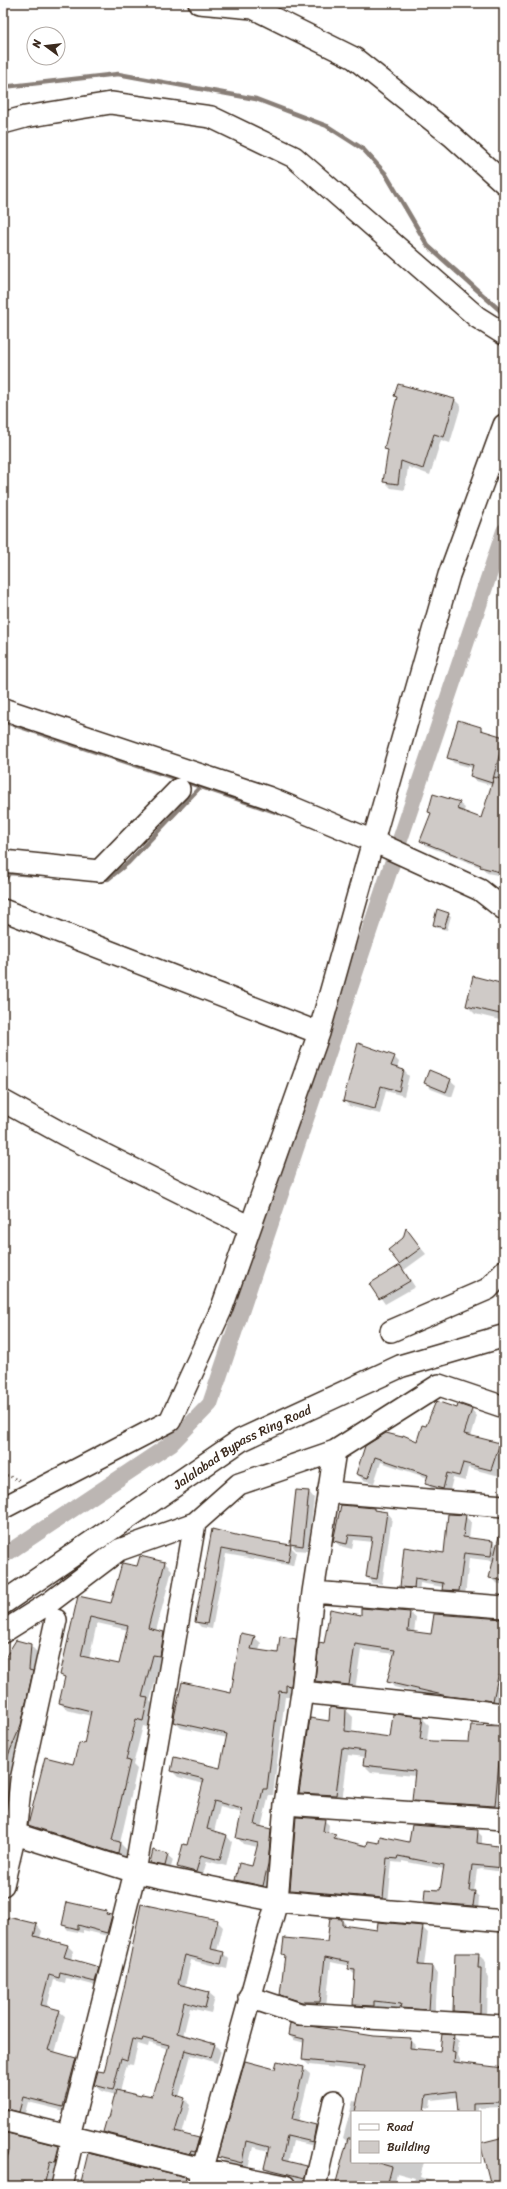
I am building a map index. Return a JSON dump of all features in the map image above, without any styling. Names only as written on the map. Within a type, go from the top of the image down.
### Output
[{"type":"highway","name":"Jalalabad Bypass Ring Road","points":[[3,1603],[241,1440],[402,1366],[504,1336]]},
{"type":"street","points":[[199,3],[253,8],[354,58],[452,136],[504,183]]},
{"type":"street","points":[[3,123],[25,117],[111,103],[211,117],[294,157],[476,317],[504,334]]},
{"type":"street","points":[[3,1508],[170,1421],[221,1310],[319,1033],[449,575],[504,426]]},
{"type":"street","points":[[3,709],[270,798],[373,841],[480,890],[504,909]]},
{"type":"street","points":[[3,861],[99,871],[179,789]]},
{"type":"street","points":[[3,910],[319,1033]]},
{"type":"street","points":[[3,1101],[65,1135],[250,1227]]},
{"type":"street","points":[[391,1331],[488,1289],[504,1271]]},
{"type":"street","points":[[3,1632],[49,1603],[119,1550],[195,1523],[239,1484],[335,1451],[439,1385],[504,1407]]},
{"type":"street","points":[[200,2177],[277,1901],[285,1804],[302,1692],[313,1592],[335,1451]]},
{"type":"street","points":[[328,1492],[504,1506]]},
{"type":"street","points":[[62,2186],[72,2143],[69,2136],[135,1872],[195,1523]]},
{"type":"street","points":[[313,1592],[504,1607]]},
{"type":"street","points":[[3,1885],[9,1832],[56,1620]]},
{"type":"street","points":[[302,1692],[504,1714]]},
{"type":"street","points":[[285,1804],[504,1819]]},
{"type":"street","points":[[9,1832],[135,1872],[277,1901],[504,1921]]},
{"type":"street","points":[[249,1997],[300,2014],[504,2026]]},
{"type":"street","points":[[315,2186],[334,2101]]},
{"type":"street","points":[[3,2120],[69,2136],[200,2177],[285,2186]]},
{"type":"building","points":[[398,384],[455,399],[444,437],[434,434],[423,469],[401,461],[398,484],[383,482],[388,450],[384,449],[397,397],[394,396]]},
{"type":"building","points":[[458,720],[481,727],[481,730],[504,737],[492,783],[470,776],[473,765],[447,758]]},
{"type":"building","points":[[494,777],[504,780],[504,873],[480,867],[481,865],[420,841],[431,813],[428,812],[433,794],[460,802],[457,809],[481,818]]},
{"type":"building","points":[[437,909],[449,913],[444,928],[433,925]]},
{"type":"building","points":[[473,976],[504,984],[504,1015],[466,1006]]},
{"type":"building","points":[[358,1043],[395,1056],[391,1066],[404,1070],[399,1091],[381,1086],[375,1109],[343,1101]]},
{"type":"building","points":[[429,1070],[451,1079],[446,1092],[424,1083]]},
{"type":"building","points":[[406,1228],[421,1248],[399,1264],[388,1250],[403,1238]]},
{"type":"building","points":[[400,1265],[410,1281],[379,1299],[369,1284]]},
{"type":"building","points":[[436,1401],[457,1408],[458,1404],[472,1409],[464,1434],[500,1443],[491,1470],[463,1463],[459,1476],[447,1473],[443,1489],[425,1484],[428,1475],[375,1457],[368,1478],[356,1474],[365,1446],[386,1433],[402,1437],[403,1435],[417,1441],[422,1425],[426,1426]]},
{"type":"building","points":[[296,1490],[309,1491],[303,1546],[290,1544]]},
{"type":"building","points":[[341,1505],[374,1508],[374,1510],[387,1512],[377,1579],[366,1577],[372,1537],[349,1535],[347,1544],[333,1541]]},
{"type":"building","points":[[448,1514],[466,1515],[463,1537],[493,1541],[491,1556],[464,1553],[459,1591],[442,1590],[443,1583],[415,1578],[414,1588],[400,1587],[404,1547],[444,1553]]},
{"type":"building","points":[[212,1529],[248,1538],[291,1545],[288,1562],[221,1549],[207,1624],[195,1622]]},
{"type":"building","points":[[499,1536],[504,1536],[504,1581],[489,1578]]},
{"type":"building","points":[[140,1556],[165,1562],[148,1628],[164,1632],[160,1656],[153,1655],[142,1697],[148,1698],[143,1721],[136,1719],[126,1760],[130,1761],[112,1840],[120,1842],[118,1854],[28,1825],[45,1757],[73,1764],[79,1743],[84,1744],[91,1711],[59,1703],[65,1677],[60,1675],[78,1596],[111,1603],[122,1563],[137,1566]],"holes":[[[90,1617],[128,1626],[119,1664],[81,1656]]]},
{"type":"building","points":[[361,1608],[410,1612],[408,1631],[431,1634],[434,1614],[504,1619],[504,1678],[498,1676],[493,1701],[447,1696],[387,1682],[395,1650],[355,1644],[349,1685],[315,1681],[319,1643],[324,1644],[330,1609],[361,1615]]},
{"type":"building","points":[[241,1633],[255,1636],[251,1649],[278,1653],[280,1636],[296,1639],[291,1686],[286,1685],[286,1692],[279,1691],[267,1789],[263,1789],[255,1825],[271,1829],[268,1864],[263,1886],[235,1880],[239,1863],[252,1866],[258,1843],[236,1838],[242,1809],[214,1801],[207,1829],[227,1835],[220,1860],[201,1855],[196,1872],[177,1867],[183,1844],[187,1845],[204,1779],[171,1771],[174,1757],[220,1768],[227,1734],[173,1722],[182,1682],[231,1693]]},
{"type":"building","points":[[16,1640],[31,1644],[29,1670],[33,1671],[21,1725],[4,1765],[3,1661]]},
{"type":"building","points":[[330,1707],[346,1709],[345,1731],[390,1737],[393,1714],[423,1717],[420,1739],[432,1741],[469,1742],[471,1725],[504,1726],[504,1761],[499,1761],[495,1806],[412,1801],[415,1771],[363,1765],[365,1751],[342,1748],[336,1795],[299,1793],[310,1718],[329,1721]]},
{"type":"building","points":[[296,1817],[325,1819],[323,1831],[336,1834],[334,1838],[367,1846],[368,1841],[379,1843],[380,1836],[409,1842],[412,1825],[478,1830],[477,1843],[504,1847],[504,1868],[472,1865],[469,1891],[475,1891],[473,1906],[424,1902],[425,1889],[440,1890],[444,1865],[398,1856],[397,1859],[387,1858],[383,1898],[290,1890]]},
{"type":"building","points":[[153,1850],[168,1854],[165,1866],[150,1863]]},
{"type":"building","points":[[67,1902],[107,1911],[106,1914],[112,1915],[107,1933],[78,1925],[78,1929],[62,1925]]},
{"type":"building","points":[[141,1904],[218,1920],[211,1949],[224,1952],[221,1964],[185,1955],[178,1984],[209,1992],[205,2008],[184,2002],[177,2033],[215,2044],[211,2057],[185,2050],[173,2094],[185,2098],[175,2132],[199,2138],[195,2152],[191,2151],[190,2154],[103,2132],[107,2118],[109,2118],[116,2090],[141,2096],[142,2094],[152,2096],[156,2082],[158,2082],[169,2045],[143,2038],[142,2041],[132,2039],[127,2060],[121,2058],[113,2090],[94,2085],[98,2071],[104,2072],[124,1988]]},
{"type":"building","points":[[8,1917],[37,1924],[34,1936],[68,1945],[64,1957],[99,1967],[95,1982],[60,1973],[59,1978],[49,1975],[41,2005],[60,2010],[48,2050],[76,2058],[63,2107],[23,2097],[19,2112],[3,2108],[3,1937]]},
{"type":"building","points":[[330,1918],[342,1919],[342,1925],[377,1930],[378,1922],[423,1926],[418,1965],[432,1966],[429,2010],[400,2008],[401,2004],[374,2001],[374,2006],[353,2005],[355,1970],[348,1969],[349,1962],[325,1957],[320,2002],[302,2002],[280,1995],[285,1955],[282,1954],[284,1938],[327,1942]]},
{"type":"building","points":[[455,1953],[479,1953],[478,1968],[481,1968],[480,2013],[453,2011]]},
{"type":"building","points":[[290,2023],[374,2036],[411,2038],[410,2048],[440,2051],[442,2034],[454,2035],[452,2052],[455,2053],[454,2062],[504,2068],[500,2102],[473,2103],[473,2111],[458,2111],[456,2091],[426,2095],[424,2111],[355,2111],[364,2066],[302,2060],[304,2039],[288,2035]]},
{"type":"building","points":[[245,2061],[275,2069],[277,2061],[304,2067],[292,2119],[316,2125],[313,2142],[287,2136],[282,2160],[307,2166],[305,2178],[264,2168],[269,2147],[246,2141],[242,2163],[218,2157]]},
{"type":"building","points":[[3,2132],[59,2146],[55,2162],[50,2161],[44,2186],[23,2182],[22,2186],[4,2186],[6,2177],[3,2174],[9,2151],[7,2156],[3,2155]]},
{"type":"building","points":[[504,2137],[504,2186],[491,2186],[481,2143]]},
{"type":"building","points":[[348,2138],[351,2138],[351,2163],[378,2163],[392,2167],[387,2186],[335,2186]]},
{"type":"building","points":[[88,2153],[186,2177],[184,2186],[80,2186]]},
{"type":"waterway","points":[[3,87],[118,74],[256,99],[327,126],[363,149],[385,173],[428,246],[504,314]]},
{"type":"waterway","points":[[3,1556],[172,1443],[210,1404],[504,531]]},
{"type":"waterway","points":[[3,721],[279,813]]},
{"type":"waterway","points":[[100,878],[108,879],[128,863],[200,787]]},
{"type":"waterway","points":[[3,883],[9,873],[39,875]]}]
